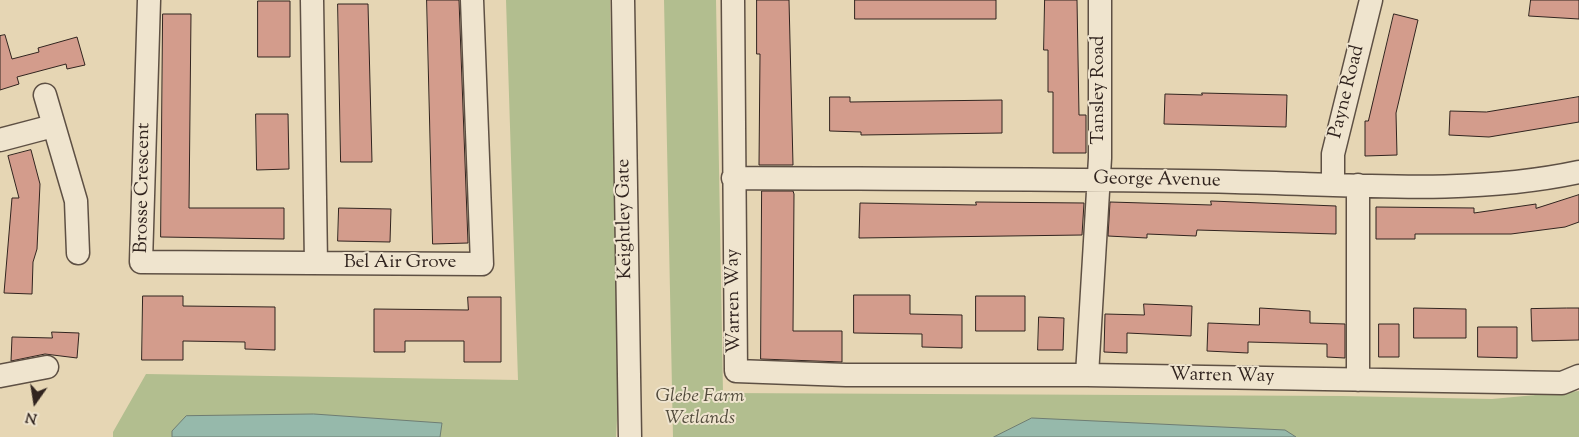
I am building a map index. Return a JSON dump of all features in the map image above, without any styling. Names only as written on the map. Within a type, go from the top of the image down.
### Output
[{"type":"street","name":"Brosse Crescent","points":[[149,0],[141,262],[316,263]]},
{"type":"street","name":"Bel Air Grove","points":[[312,0],[316,263],[482,264],[472,0]]},
{"type":"street","name":"Keightley Gate","points":[[623,0],[630,437]]},
{"type":"street","name":"Warren Way","points":[[733,0],[736,371],[856,375],[1087,375],[1562,383],[1579,376]]},
{"type":"street","name":"Tansley Road","points":[[1098,180],[1100,158],[1100,0]]},
{"type":"street","name":"Payne Road","points":[[1333,184],[1333,154],[1371,0]]},
{"type":"street","points":[[45,95],[76,200],[78,253]]},
{"type":"street","points":[[0,140],[53,126]]},
{"type":"street","name":"George Avenue","points":[[734,178],[1486,185],[1550,178],[1579,172]]},
{"type":"street","points":[[1087,375],[1098,180]]},
{"type":"street","points":[[1358,185],[1358,380]]},
{"type":"street","points":[[0,376],[47,367]]},
{"type":"green space","points":[[506,0],[610,0],[619,386],[616,437],[113,437],[113,432],[146,374],[518,380]]},
{"type":"green space","name":"Glebe Farm Wetlands","points":[[664,0],[716,0],[723,393],[1342,396],[1492,399],[1579,391],[1579,437],[673,437]]},
{"type":"shaded area","points":[[314,414],[442,423],[440,437],[172,437],[172,431],[186,416]]},
{"type":"shaded area","points":[[1032,418],[1285,430],[1296,437],[994,437]]},
{"type":"building","points":[[427,0],[459,0],[468,243],[433,244]]},
{"type":"building","points":[[757,0],[789,0],[793,165],[759,165],[760,54],[757,54]]},
{"type":"building","points":[[855,0],[996,0],[996,19],[855,19]]},
{"type":"building","points":[[1045,0],[1077,0],[1079,115],[1086,115],[1086,153],[1053,153],[1053,92],[1048,92],[1048,50],[1044,50]]},
{"type":"building","points":[[1531,0],[1579,0],[1579,19],[1529,16]]},
{"type":"building","points":[[258,1],[290,1],[290,57],[258,57]]},
{"type":"building","points":[[338,4],[368,4],[372,162],[341,162]]},
{"type":"building","points":[[163,14],[191,14],[189,208],[284,208],[284,239],[161,237]]},
{"type":"building","points":[[1394,14],[1418,20],[1396,113],[1397,155],[1365,156],[1365,121],[1368,121]]},
{"type":"building","points":[[5,35],[12,59],[39,52],[38,48],[77,37],[85,65],[67,69],[66,64],[17,77],[19,84],[0,90],[0,36]]},
{"type":"building","points":[[1202,93],[1287,95],[1286,127],[1164,124],[1165,94],[1202,95]]},
{"type":"building","points":[[830,97],[850,97],[850,102],[1002,100],[1002,133],[861,135],[861,132],[830,131]]},
{"type":"building","points":[[1579,97],[1579,122],[1489,137],[1449,135],[1450,111],[1486,112]]},
{"type":"building","points":[[256,114],[288,114],[289,169],[257,170]]},
{"type":"building","points":[[31,150],[40,184],[37,249],[33,262],[32,294],[4,293],[12,198],[19,198],[8,156]]},
{"type":"building","points":[[762,191],[793,191],[794,194],[793,331],[842,331],[842,362],[761,359]]},
{"type":"building","points":[[1579,195],[1579,222],[1565,227],[1511,234],[1415,234],[1415,239],[1376,239],[1376,207],[1474,208],[1474,213],[1536,204],[1536,208]]},
{"type":"building","points":[[1211,201],[1336,206],[1336,234],[1197,230],[1196,236],[1147,234],[1147,238],[1108,236],[1110,202],[1211,205]]},
{"type":"building","points":[[976,202],[1084,203],[1082,235],[859,238],[860,203],[976,205]]},
{"type":"building","points":[[339,208],[391,209],[390,242],[338,241]]},
{"type":"building","points":[[854,295],[910,295],[910,314],[962,315],[962,348],[922,347],[922,334],[854,333]]},
{"type":"building","points":[[143,296],[183,296],[183,306],[275,307],[275,350],[245,349],[245,342],[183,341],[183,360],[142,360]]},
{"type":"building","points":[[976,296],[1025,296],[1025,331],[976,331]]},
{"type":"building","points":[[468,297],[501,297],[501,362],[464,362],[464,341],[405,341],[405,352],[374,352],[374,309],[468,310]]},
{"type":"building","points":[[1144,304],[1192,306],[1191,336],[1127,333],[1127,353],[1104,352],[1105,314],[1144,315]]},
{"type":"building","points":[[1260,308],[1310,311],[1310,323],[1345,324],[1345,358],[1327,357],[1327,344],[1248,342],[1248,353],[1207,351],[1208,323],[1259,325]]},
{"type":"building","points":[[1414,308],[1466,309],[1466,338],[1414,338]]},
{"type":"building","points":[[1579,308],[1579,340],[1532,341],[1531,309]]},
{"type":"building","points":[[1039,317],[1064,318],[1063,350],[1038,350]]},
{"type":"building","points":[[1379,324],[1399,324],[1399,357],[1379,357]]},
{"type":"building","points":[[1478,327],[1517,327],[1517,358],[1478,357]]},
{"type":"building","points":[[52,332],[79,333],[77,358],[45,354],[11,361],[12,337],[52,338]]}]
